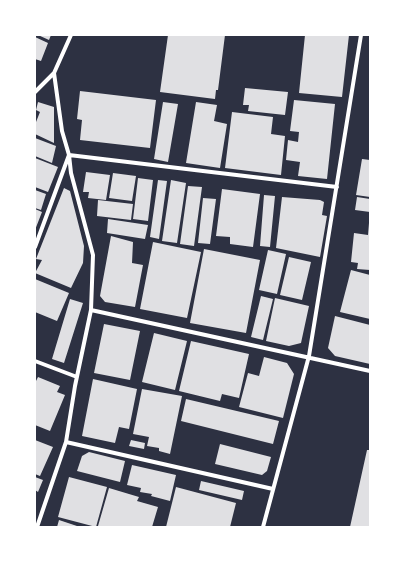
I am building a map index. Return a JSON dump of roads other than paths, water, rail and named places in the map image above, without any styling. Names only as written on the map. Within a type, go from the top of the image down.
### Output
[{"type":"street","points":[[35,92],[54,73],[71,35]]},
{"type":"street","points":[[263,527],[309,356],[361,35]]},
{"type":"street","points":[[37,527],[66,442],[77,377],[91,310],[93,255],[72,173],[70,155],[62,131],[54,73]]},
{"type":"street","points":[[70,155],[337,187]]},
{"type":"street","points":[[35,247],[70,155]]},
{"type":"street","points":[[91,310],[309,356],[370,371]]},
{"type":"street","points":[[35,361],[77,377]]},
{"type":"street","points":[[66,442],[273,489]]}]
